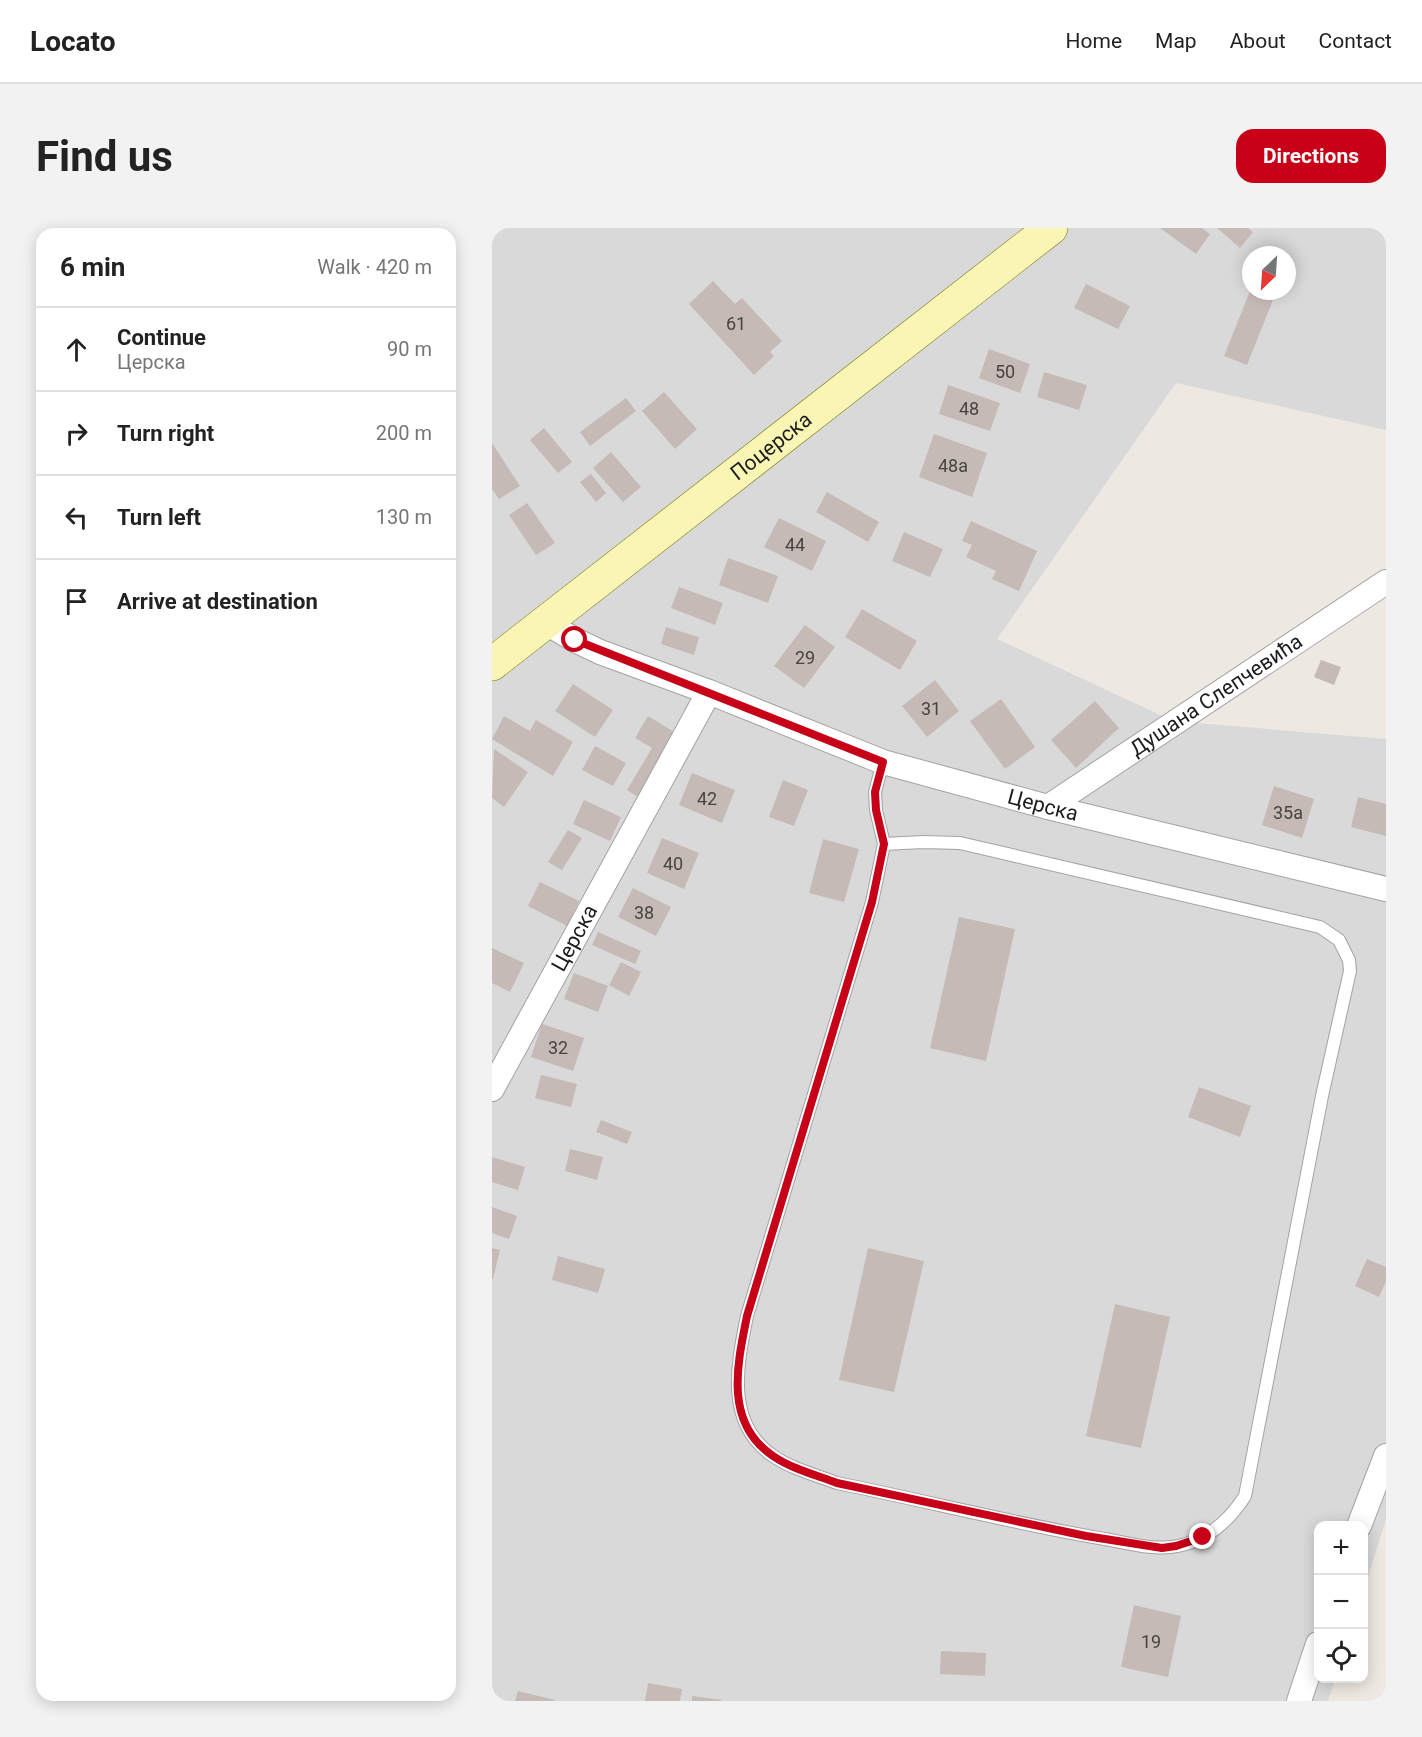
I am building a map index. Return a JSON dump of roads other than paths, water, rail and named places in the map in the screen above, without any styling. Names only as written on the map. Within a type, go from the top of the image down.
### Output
[{"type":"main road","name":"Поцерска","points":[[492,664],[1051,228]]},
{"type":"street","name":"Душана Слепчевића","points":[[1048,807],[1386,582]]},
{"type":"street","name":"Церска","points":[[545,622],[600,652],[709,692],[883,762],[1048,807],[1386,889]]},
{"type":"street","name":"Церска","points":[[492,1089],[709,692]]},
{"type":"street","points":[[1361,1521],[1386,1456]]},
{"type":"street","points":[[1299,1701],[1314,1656]]},
{"type":"lane","points":[[883,762],[875,792],[876,810],[884,844],[872,902],[747,1316],[738,1359],[737,1391],[743,1418],[753,1440],[773,1457],[800,1470],[837,1483],[1086,1536],[1162,1548],[1183,1545],[1203,1537],[1227,1520],[1245,1496],[1322,1096],[1348,982],[1349,960],[1345,950],[1330,933],[1320,927],[960,843],[884,844]]}]
